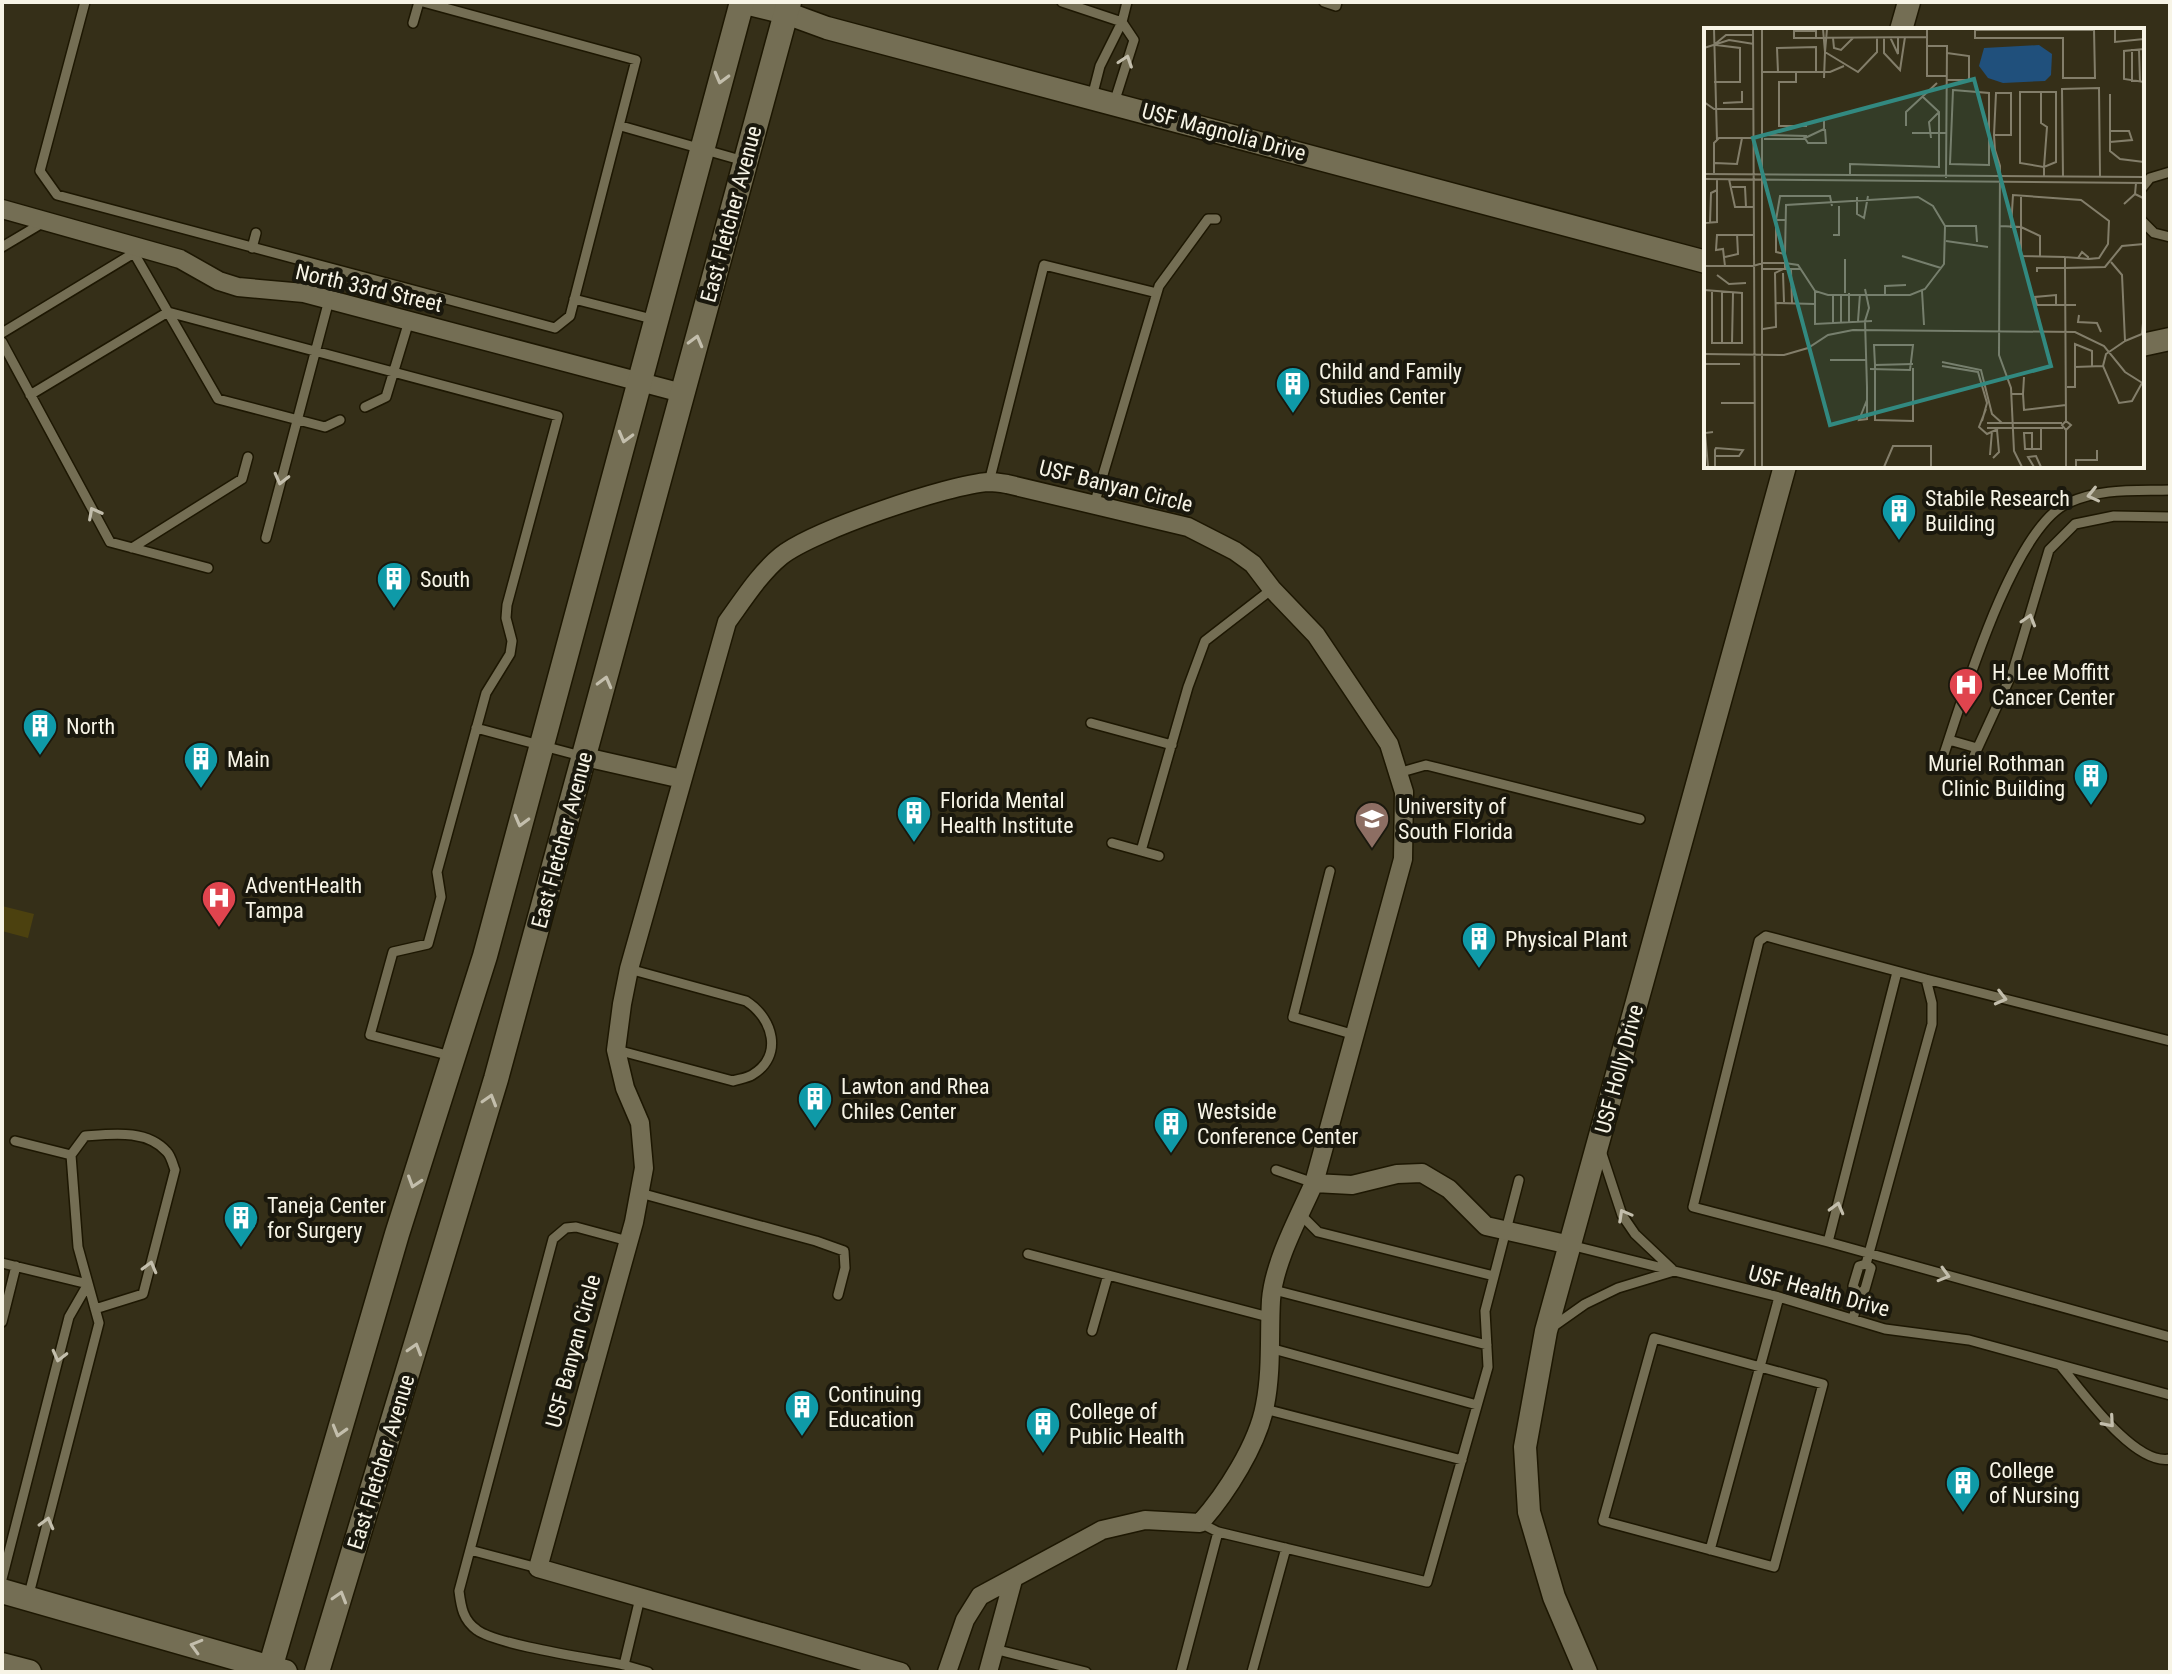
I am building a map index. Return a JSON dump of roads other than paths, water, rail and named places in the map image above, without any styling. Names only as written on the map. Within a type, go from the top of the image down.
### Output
[{"type":"main road","name":"East Fletcher Avenue","points":[[275,1671],[397,1234],[485,956],[741,2]]},
{"type":"main road","name":"East Fletcher Avenue","points":[[317,1672],[496,1079],[788,8]]},
{"type":"main road","points":[[2,1591],[275,1671]]},
{"type":"main road","points":[[3,1667],[29,1672]]},
{"type":"street","name":"USF Magnolia Drive","points":[[741,2],[788,8],[827,28],[1704,261]]},
{"type":"street","points":[[1902,28],[1909,2]]},
{"type":"street","name":"North 33rd Street","points":[[2,209],[132,249],[180,259],[219,281],[238,287],[304,293],[682,393]]},
{"type":"street","points":[[2144,345],[2170,339]]},
{"type":"street","name":"USF Holly Drive","points":[[1586,1672],[1554,1597],[1529,1512],[1525,1447],[1546,1331],[1784,468]]},
{"type":"street","name":"USF Banyan Circle","points":[[538,1568],[628,1241],[644,1168],[640,1123],[625,1088],[616,1050],[629,969],[727,622],[745,596],[782,555],[821,533],[931,495],[989,482],[1188,527],[1218,541],[1253,564],[1316,635],[1348,679],[1389,744],[1404,792],[1403,859],[1314,1183],[1274,1290],[1265,1409],[1254,1438],[1222,1499],[1200,1523]]},
{"type":"street","points":[[585,757],[682,779]]},
{"type":"street","points":[[1314,1183],[1352,1185],[1397,1174],[1422,1173],[1449,1189],[1486,1226],[1570,1245]]},
{"type":"street","points":[[947,1672],[958,1618],[980,1596],[1102,1530],[1145,1520],[1200,1523]]},
{"type":"street","points":[[538,1568],[880,1669],[901,1672]]},
{"type":"street","points":[[988,1672],[1013,1580]]},
{"type":"lane","points":[[85,2],[40,171],[57,195],[555,328],[570,316],[636,60],[421,2],[413,23]]},
{"type":"lane","points":[[1062,2],[1122,22],[1134,40],[1114,103]]},
{"type":"lane","points":[[1092,97],[1100,66],[1122,22],[1127,2]]},
{"type":"lane","points":[[1324,2],[1336,6],[1337,2]]},
{"type":"lane","points":[[621,126],[745,161]]},
{"type":"lane","points":[[2144,186],[2150,178],[2170,172]]},
{"type":"lane","points":[[1094,505],[1157,293],[1208,219],[1216,219]]},
{"type":"lane","points":[[2,247],[46,222]]},
{"type":"lane","points":[[2144,223],[2154,233],[2170,237]]},
{"type":"lane","points":[[252,248],[256,233]]},
{"type":"lane","points":[[2,333],[132,249],[218,399],[325,427],[340,420]]},
{"type":"lane","points":[[989,482],[1044,265],[1157,293]]},
{"type":"lane","points":[[574,299],[656,320]]},
{"type":"lane","points":[[266,538],[329,300]]},
{"type":"lane","points":[[30,395],[168,312],[558,416],[507,605],[506,618],[512,641],[510,654],[486,693],[476,728],[437,872],[441,897],[428,944],[393,952],[370,1035],[454,1057]]},
{"type":"lane","points":[[365,407],[386,397],[409,321]]},
{"type":"lane","points":[[2,342],[110,542],[208,568]]},
{"type":"lane","points":[[132,548],[242,479],[248,457]]},
{"type":"lane","points":[[1941,763],[1997,600],[2043,522],[2064,504],[2094,493],[2170,490]]},
{"type":"lane","points":[[1968,769],[2013,671],[2049,550],[2075,524],[2114,516],[2170,517]]},
{"type":"lane","points":[[1141,851],[1188,687],[1205,641],[1272,589]]},
{"type":"lane","points":[[1091,723],[1172,745]]},
{"type":"lane","points":[[476,728],[585,757]]},
{"type":"lane","points":[[1949,740],[1977,748]]},
{"type":"lane","points":[[1398,773],[1426,765],[1640,819]]},
{"type":"lane","points":[[1112,843],[1159,856]]},
{"type":"lane","points":[[1330,871],[1293,1017],[1355,1035]]},
{"type":"lane","points":[[2170,1041],[1766,936],[1759,941],[1693,1207],[1828,1242],[1868,1259],[2170,1337]]},
{"type":"lane","points":[[616,1050],[733,1081],[752,1075],[766,1062],[772,1041],[761,1010],[746,1001],[629,969]]},
{"type":"lane","points":[[1828,1242],[1897,972]]},
{"type":"lane","points":[[1853,1319],[1859,1295],[1853,1286],[1859,1266],[1868,1259],[1932,1024],[1932,1003],[1926,979]]},
{"type":"lane","points":[[28,1598],[99,1323],[95,1309],[88,1284],[78,1247],[71,1155],[85,1136],[121,1133],[145,1138],[167,1152],[175,1170],[143,1294],[95,1309]]},
{"type":"lane","points":[[15,1141],[71,1155]]},
{"type":"lane","points":[[1546,1331],[1585,1304],[1618,1288],[1674,1271],[1635,1234],[1622,1215],[1599,1143]]},
{"type":"lane","points":[[1276,1170],[1314,1183]]},
{"type":"lane","points":[[1200,1523],[1218,1532],[1427,1582],[1488,1367],[1485,1311],[1519,1180]]},
{"type":"lane","points":[[640,1193],[844,1251],[845,1268],[838,1295]]},
{"type":"lane","points":[[1300,1214],[1318,1232],[1494,1276]]},
{"type":"lane","points":[[628,1241],[576,1227],[566,1228],[553,1239],[459,1591],[462,1612],[478,1631],[515,1643],[648,1672]]},
{"type":"lane","name":"USF Health Drive","points":[[1570,1245],[1779,1297],[1885,1329],[1969,1340],[2170,1395]]},
{"type":"lane","points":[[1028,1254],[1272,1318]]},
{"type":"lane","points":[[2,1263],[88,1284]]},
{"type":"lane","points":[[2,1322],[16,1266]]},
{"type":"lane","points":[[1092,1331],[1108,1275]]},
{"type":"lane","points":[[2,1579],[69,1317],[88,1284]]},
{"type":"lane","points":[[1274,1290],[1487,1345]]},
{"type":"lane","points":[[1710,1550],[1779,1297]]},
{"type":"lane","points":[[1654,1338],[1823,1384],[1774,1567],[1710,1550],[1603,1521],[1654,1338]]},
{"type":"lane","points":[[1270,1348],[1477,1405]]},
{"type":"lane","points":[[2060,1365],[2131,1446],[2160,1461],[2170,1459]]},
{"type":"lane","points":[[1265,1409],[1462,1460]]},
{"type":"lane","points":[[1181,1672],[1218,1532]]},
{"type":"lane","points":[[1252,1672],[1286,1548]]},
{"type":"lane","points":[[470,1550],[538,1568]]},
{"type":"lane","points":[[624,1665],[640,1598]]},
{"type":"lane","points":[[994,1649],[1086,1672]]},
{"type":"place","name":"Child and Family Studies Center","points":[[1293,415]]},
{"type":"place","name":"Stabile Research Building","points":[[1899,542]]},
{"type":"place","name":"South","points":[[394,610]]},
{"type":"place","name":"H. Lee Moffitt Cancer Center","points":[[1966,716]]},
{"type":"place","name":"North","points":[[40,757]]},
{"type":"place","name":"Main","points":[[201,790]]},
{"type":"place","name":"Muriel Rothman Clinic Building","points":[[2091,807]]},
{"type":"place","name":"Florida Mental Health Institute","points":[[914,844]]},
{"type":"place","name":"University of South Florida","points":[[1372,850]]},
{"type":"place","name":"AdventHealth Tampa","points":[[219,929]]},
{"type":"place","name":"Physical Plant","points":[[1479,970]]},
{"type":"place","name":"Lawton and Rhea Chiles Center","points":[[815,1130]]},
{"type":"place","name":"Westside Conference Center","points":[[1171,1155]]},
{"type":"place","name":"Taneja Center for Surgery","points":[[241,1249]]},
{"type":"place","name":"Continuing Education","points":[[802,1438]]},
{"type":"place","name":"College of Public Health","points":[[1043,1455]]},
{"type":"place","name":"College of Nursing","points":[[1963,1514]]}]
